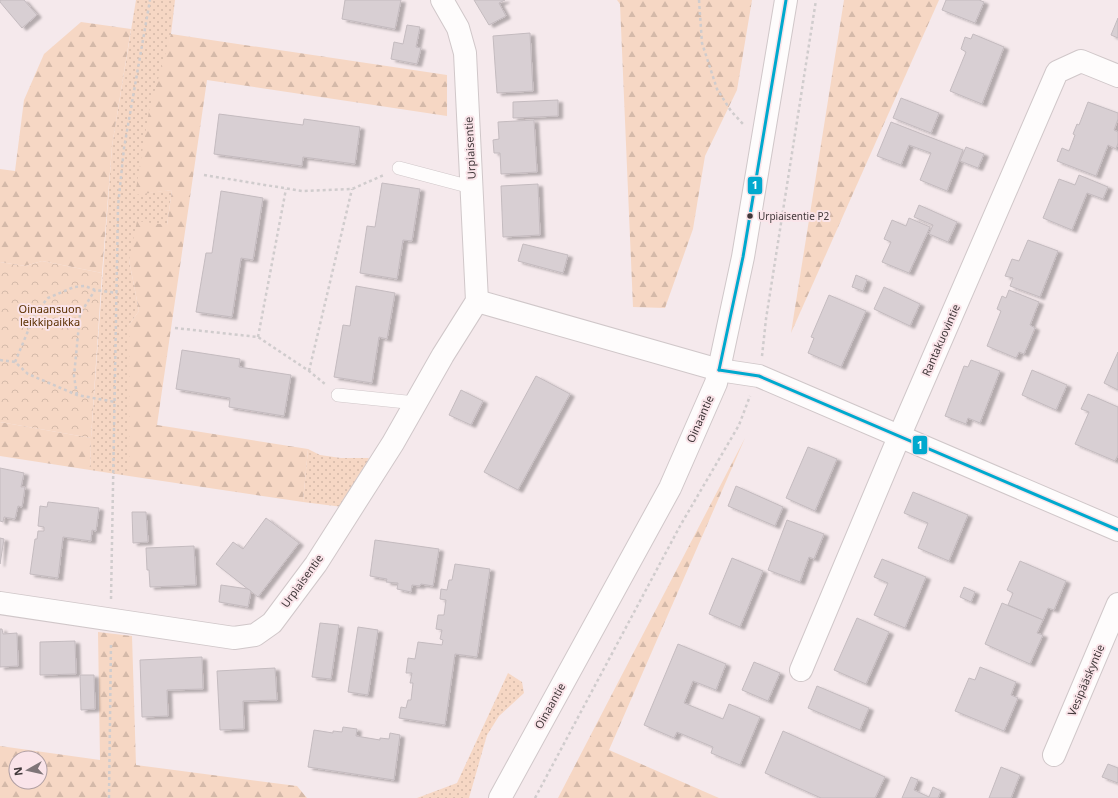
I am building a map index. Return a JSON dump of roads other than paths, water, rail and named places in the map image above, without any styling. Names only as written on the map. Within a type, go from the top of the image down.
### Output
[{"type":"street","name":"Urpiaisentie","points":[[0,603],[234,638],[255,635],[272,623],[316,564],[393,443],[443,355],[478,301],[465,53],[458,28],[442,0]]},
{"type":"street","name":"Oinaantie","points":[[500,798],[670,488],[716,383],[743,257],[786,0]]},
{"type":"street","name":"Rantakuovintie","points":[[801,670],[899,436],[1057,72],[1081,61],[1118,76]]},
{"type":"street","points":[[478,301],[719,370],[759,376],[1118,530]]},
{"type":"street","name":"Vesipääskyntie","points":[[1054,755],[1118,604]]},
{"type":"lane","points":[[399,168],[471,187]]},
{"type":"lane","points":[[338,395],[416,403]]},
{"type":"place","name":"Urpiaisentie P2","points":[[750,216]]},
{"type":"park label","name":"Oinaansuon leikkipaikka","points":[[50,315]]}]
